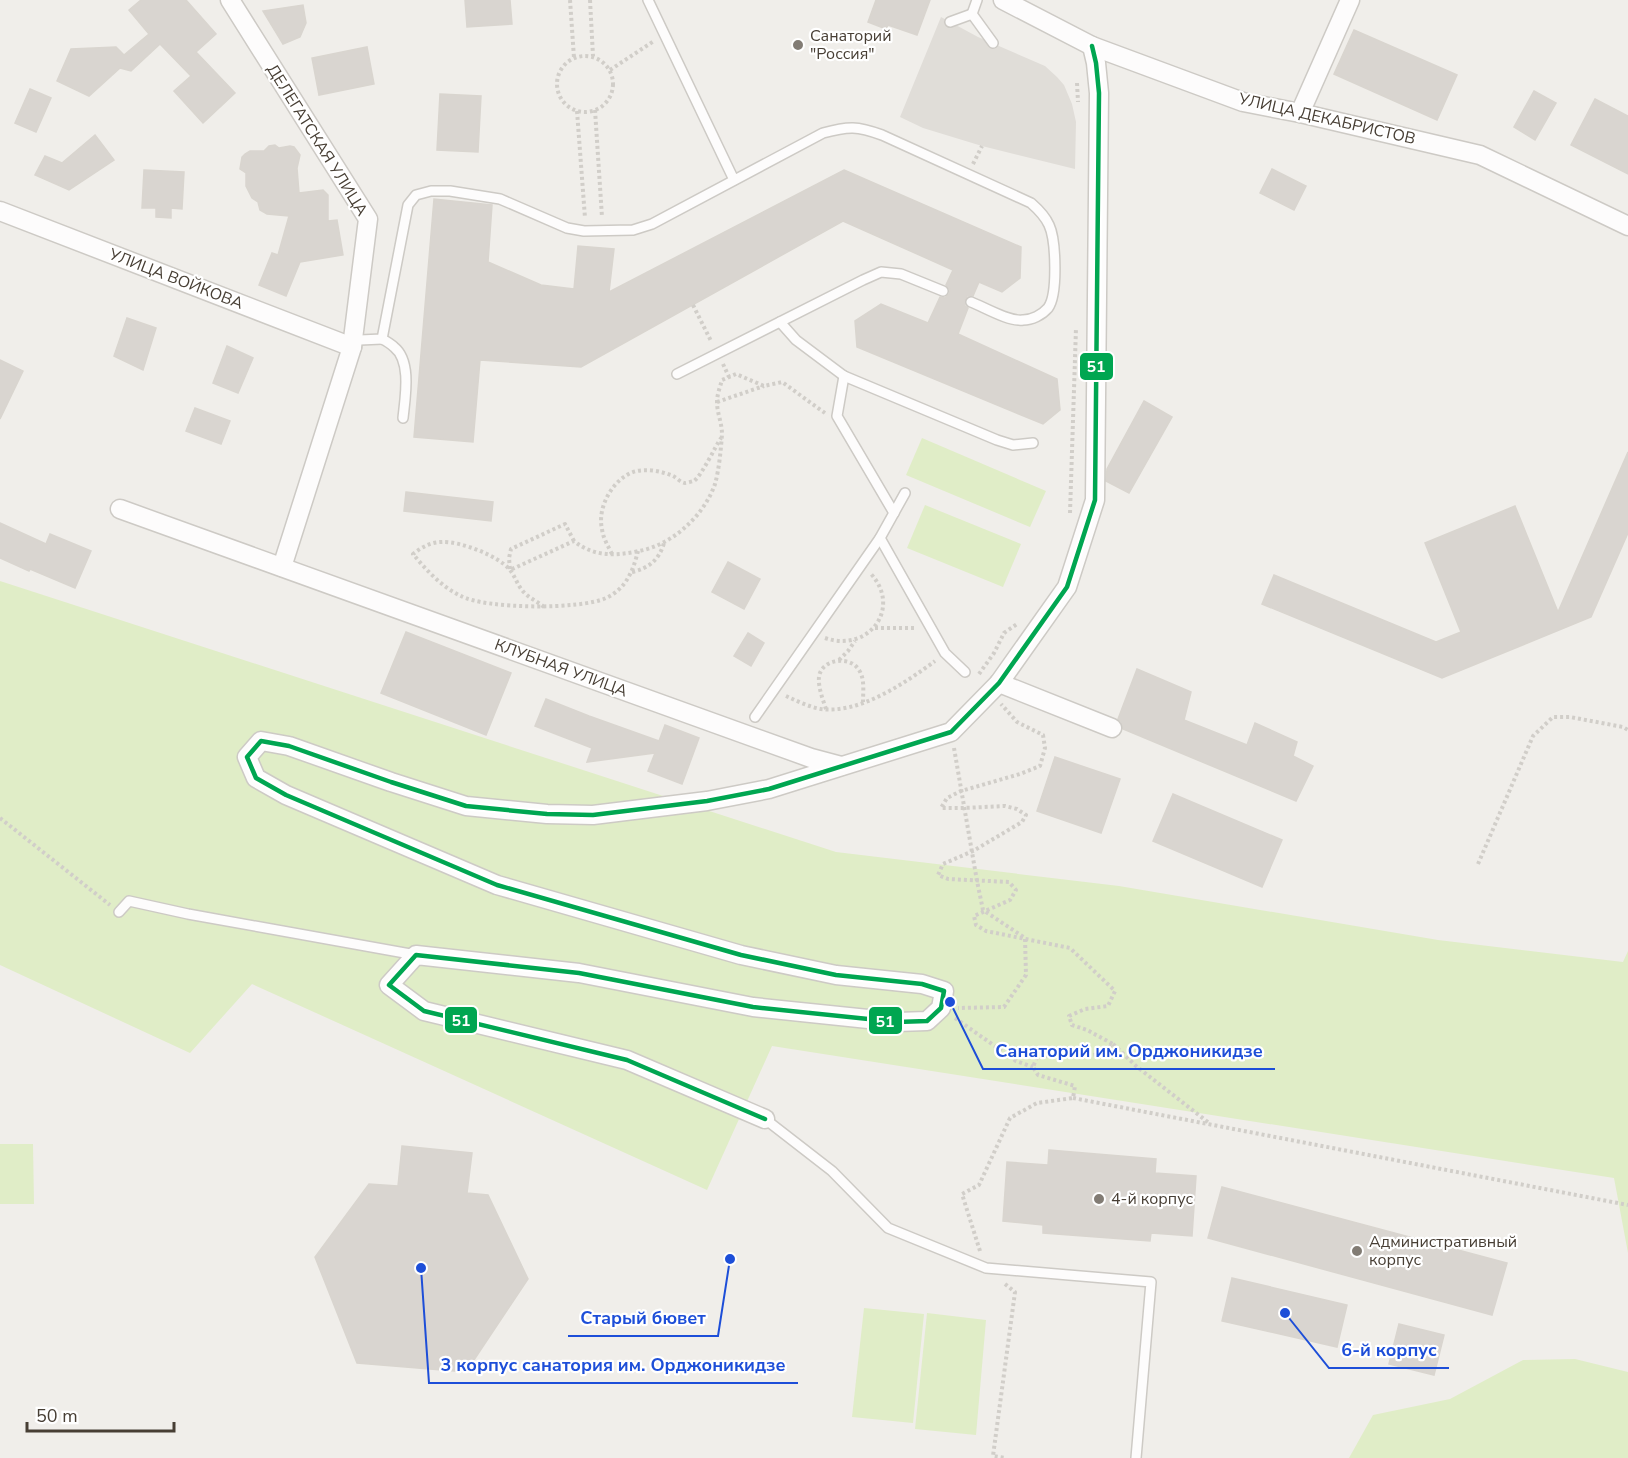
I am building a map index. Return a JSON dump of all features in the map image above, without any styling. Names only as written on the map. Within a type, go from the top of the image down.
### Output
[{"type":"street","name":"ДЕЛЕГАТСКАЯ УЛИЦА","points":[[230,0],[368,219],[356,343],[282,567]]},
{"type":"street","name":"УЛИЦА ДЕКАБРИСТОВ","points":[[1003,0],[1092,46],[1243,102],[1480,154],[1628,226]]},
{"type":"street","points":[[1300,113],[1350,0]]},
{"type":"street","points":[[765,1119],[627,1060],[424,1011],[389,985],[416,955],[579,973],[753,1006],[897,1022],[927,1021],[941,1008],[944,992],[922,984],[836,975],[741,955],[497,885],[286,795],[256,778],[247,757],[261,741],[289,746],[466,806],[547,814],[593,815],[707,801],[770,789],[951,732],[995,688],[1067,587],[1095,500],[1099,93],[1092,46]]},
{"type":"street","name":"УЛИЦА ВОЙКОВА","points":[[0,211],[356,343]]},
{"type":"street","name":"КЛУБНАЯ УЛИЦА","points":[[120,509],[811,758],[842,766]]},
{"type":"street","points":[[995,688],[1112,728]]},
{"type":"lane","points":[[648,0],[734,180]]},
{"type":"lane","points":[[972,14],[977,0]]},
{"type":"lane","points":[[950,22],[972,14]]},
{"type":"lane","points":[[972,14],[993,43]]},
{"type":"lane","points":[[382,339],[408,205],[416,195],[450,191],[473,194],[500,199],[567,228],[584,231],[633,230],[652,224],[823,133],[842,128],[863,128],[882,135],[1031,203],[1041,212],[1050,226],[1054,243],[1054,295],[1048,308],[1036,318],[1022,321],[1008,318],[971,302]]},
{"type":"lane","points":[[677,374],[881,272],[901,274],[943,291]]},
{"type":"lane","points":[[780,322],[796,340],[844,376],[997,440],[1013,444],[1033,443]]},
{"type":"lane","points":[[356,343],[382,339],[396,348],[404,364],[406,383],[403,418]]},
{"type":"lane","points":[[844,376],[837,416],[894,513]]},
{"type":"lane","points":[[755,717],[862,565],[905,493]]},
{"type":"lane","points":[[880,538],[945,653],[964,672]]},
{"type":"lane","points":[[120,912],[129,901],[416,955]]},
{"type":"lane","points":[[765,1119],[832,1171],[888,1228],[986,1268],[1152,1282],[1136,1458]]},
{"type":"path","points":[[570,0],[574,58]]},
{"type":"path","points":[[590,0],[593,56]]},
{"type":"path","points":[[610,70],[664,34]]},
{"type":"path","points":[[593,56],[606,64],[610,70],[614,81],[613,90],[603,106],[586,112],[577,111],[562,100],[557,82],[559,72],[574,58],[593,56]]},
{"type":"path","points":[[1077,76],[1079,109]]},
{"type":"path","points":[[577,111],[585,218],[603,217],[595,110]]},
{"type":"path","points":[[1070,519],[1076,318]]},
{"type":"path","points":[[544,607],[523,592],[515,581],[510,570],[511,549],[565,524],[574,541],[584,549],[604,554],[625,554],[647,550],[664,542],[681,531],[696,516],[715,484],[722,437],[717,402],[722,380],[736,374],[764,386]]},
{"type":"path","points":[[717,402],[782,382],[826,414],[837,416]]},
{"type":"path","points":[[612,554],[602,529],[601,514],[605,500],[614,488],[634,472],[648,470],[663,472],[684,483],[693,482],[701,473],[722,437]]},
{"type":"path","points":[[510,570],[574,541]]},
{"type":"path","points":[[510,570],[480,551],[460,544],[442,542],[426,545],[413,554],[427,571],[462,597],[480,602],[544,607],[586,603],[605,598],[619,589],[632,572],[638,551]]},
{"type":"path","points":[[632,572],[645,569],[655,561],[662,551],[664,542]]},
{"type":"path","points":[[813,633],[833,641],[850,642],[874,628],[881,616],[880,587],[862,565]]},
{"type":"path","points":[[1024,619],[1004,633],[994,653],[976,679],[995,688],[1017,722],[1043,735],[1045,748],[1040,766],[961,791],[946,798],[941,808],[1005,806],[1017,809],[1026,815],[1022,822],[973,851],[942,864],[938,875],[948,879],[1009,882],[1016,890],[1010,900],[983,910],[974,916],[976,926],[986,931],[1070,948],[1115,991],[1108,1006],[1085,1009],[1069,1016],[1072,1025],[1113,1044],[1136,1066],[1210,1124]]},
{"type":"path","points":[[874,628],[931,628]]},
{"type":"path","points":[[838,661],[856,640]]},
{"type":"path","points":[[774,689],[804,704],[825,709],[840,709],[882,695],[911,679],[945,653]]},
{"type":"path","points":[[825,709],[819,676],[823,667],[833,661],[853,664],[859,669],[863,702]]},
{"type":"path","points":[[1478,864],[1533,736],[1553,717],[1570,717],[1623,727],[1628,730]]},
{"type":"path","points":[[951,732],[983,910],[1024,938]]},
{"type":"path","points":[[0,818],[120,912]]},
{"type":"path","points":[[941,1008],[1004,1008],[1026,975],[1024,938]]},
{"type":"path","points":[[941,1008],[1016,1061],[1033,1067],[1038,1076],[1075,1086],[1073,1098]]},
{"type":"path","points":[[1033,1067],[1037,1057],[1076,1052],[1093,1055],[1102,1053],[1113,1044]]},
{"type":"path","points":[[1006,1458],[993,1456],[1015,1292],[986,1268],[962,1194],[979,1185],[1010,1118],[1037,1103],[1073,1098],[1628,1205]]},
{"type":"green space","points":[[922,438],[1046,491],[1030,527],[906,475]]},
{"type":"green space","points":[[925,505],[1021,544],[1003,587],[907,548]]},
{"type":"green space","points":[[0,581],[836,852],[1119,886],[1438,940],[1623,962],[1628,951],[1628,1253],[1614,1178],[772,1046],[707,1190],[252,984],[190,1053],[0,965]]},
{"type":"green space","points":[[0,1144],[33,1144],[34,1204],[0,1204]]},
{"type":"green space","points":[[864,1308],[924,1314],[913,1423],[852,1417]]},
{"type":"green space","points":[[927,1313],[986,1320],[976,1435],[915,1429]]},
{"type":"green space","points":[[1575,1359],[1628,1372],[1628,1458],[1349,1458],[1373,1415],[1450,1399],[1523,1360]]},
{"type":"shaded area","points":[[941,17],[978,37],[1045,66],[1057,77],[1064,85],[1076,122],[1075,169],[982,146],[923,128],[900,117]]},
{"type":"building","points":[[141,0],[186,0],[216,34],[196,52],[235,93],[203,123],[174,91],[191,76],[160,44],[131,71],[120,68],[89,96],[57,81],[71,49],[116,47],[124,55],[149,34],[129,10]]},
{"type":"building","points":[[465,0],[510,0],[512,24],[467,27]]},
{"type":"building","points":[[876,0],[930,0],[917,35],[888,25],[886,29],[868,22]]},
{"type":"building","points":[[303,5],[306,23],[300,37],[283,44],[263,11]]},
{"type":"building","points":[[1354,30],[1457,75],[1437,120],[1334,74]]},
{"type":"building","points":[[367,47],[374,84],[319,95],[312,58]]},
{"type":"building","points":[[30,89],[51,98],[36,132],[15,123]]},
{"type":"building","points":[[1534,91],[1556,103],[1535,140],[1514,127]]},
{"type":"building","points":[[440,94],[481,96],[478,152],[437,150]]},
{"type":"building","points":[[1595,99],[1628,116],[1628,174],[1571,145]]},
{"type":"building","points":[[95,135],[114,160],[69,190],[35,175],[45,156],[62,163]]},
{"type":"building","points":[[275,145],[279,148],[294,147],[300,155],[297,168],[299,193],[323,190],[328,195],[328,221],[337,220],[343,255],[300,262],[286,296],[259,285],[272,253],[278,255],[289,216],[267,214],[260,210],[258,202],[252,198],[246,186],[246,173],[240,169],[242,157],[245,154],[250,151],[264,151],[269,146]]},
{"type":"building","points":[[1272,169],[1306,186],[1294,210],[1260,193]]},
{"type":"building","points":[[144,170],[184,172],[182,209],[171,208],[171,218],[156,217],[156,208],[142,208]]},
{"type":"building","points":[[844,170],[1021,247],[1020,278],[1002,292],[979,282],[973,296],[967,296],[965,300],[965,306],[968,308],[958,334],[1057,379],[1060,410],[1043,424],[857,347],[855,321],[881,304],[928,323],[940,297],[945,298],[949,294],[950,290],[946,285],[953,270],[843,221],[581,367],[480,360],[473,442],[414,437],[434,199],[492,205],[488,262],[541,285],[574,289],[578,246],[614,249],[609,292]]},
{"type":"building","points":[[127,318],[156,328],[143,370],[114,356]]},
{"type":"building","points":[[227,346],[253,358],[238,393],[213,383]]},
{"type":"building","points":[[0,360],[23,371],[0,419]]},
{"type":"building","points":[[1144,401],[1172,417],[1129,493],[1106,481],[1107,469]]},
{"type":"building","points":[[195,408],[230,421],[221,444],[186,431]]},
{"type":"building","points":[[1628,452],[1628,533],[1591,617],[1442,678],[1262,604],[1274,575],[1436,642],[1461,632],[1425,543],[1515,506],[1558,612]]},
{"type":"building","points":[[406,492],[493,502],[491,521],[404,511]]},
{"type":"building","points":[[0,523],[46,544],[50,534],[91,551],[75,588],[0,558]]},
{"type":"building","points":[[728,562],[760,579],[744,609],[712,592]]},
{"type":"building","points":[[406,632],[511,673],[486,735],[381,693]]},
{"type":"building","points":[[748,633],[764,643],[751,666],[734,656]]},
{"type":"building","points":[[1137,669],[1191,692],[1184,720],[1247,745],[1255,723],[1297,742],[1293,756],[1313,766],[1296,801],[1123,729],[1118,719]]},
{"type":"building","points":[[546,699],[659,741],[665,725],[699,738],[682,784],[648,771],[655,753],[587,762],[592,748],[535,726]]},
{"type":"building","points":[[1055,757],[1120,779],[1101,833],[1037,811]]},
{"type":"building","points":[[1173,794],[1282,840],[1262,887],[1153,841]]},
{"type":"building","points":[[402,1146],[472,1153],[467,1193],[488,1195],[528,1279],[466,1372],[357,1363],[315,1257],[369,1184],[398,1186]]},
{"type":"building","name":"4-й корпус","points":[[1049,1150],[1156,1159],[1155,1173],[1196,1176],[1192,1236],[1151,1233],[1150,1241],[1043,1233],[1043,1225],[1003,1221],[1007,1162],[1048,1165]]},
{"type":"building","name":"Административный корпус","points":[[1222,1187],[1507,1263],[1492,1315],[1208,1238]]},
{"type":"building","points":[[1232,1278],[1347,1305],[1337,1347],[1222,1321]]},
{"type":"building","points":[[1399,1324],[1444,1335],[1434,1375],[1389,1364]]},
{"type":"transit line","name":"51","points":[[765,1119],[627,1060],[424,1011],[389,985],[416,955],[579,973],[753,1007],[897,1022],[927,1021],[941,1008],[944,991],[922,984],[836,975],[741,955],[497,885],[286,795],[256,778],[247,757],[261,741],[289,746],[466,806],[547,814],[593,815],[707,801],[769,789],[951,732],[999,683],[1067,587],[1095,500],[1099,93],[1092,46]]},
{"type":"place","name":"Санаторий \"Россия\"","points":[[798,45]]},
{"type":"place","name":"Санаторий им. Орджоникидзе","points":[[950,1002]]},
{"type":"place","name":"4-й корпус","points":[[1099,1199]]},
{"type":"place","name":"Административный корпус","points":[[1357,1251]]},
{"type":"place","name":"Старый бювет","points":[[730,1259]]},
{"type":"place","name":"3 корпус санатория им. Орджоникидзе","points":[[421,1268]]},
{"type":"place","name":"6-й корпус","points":[[1285,1313]]}]
